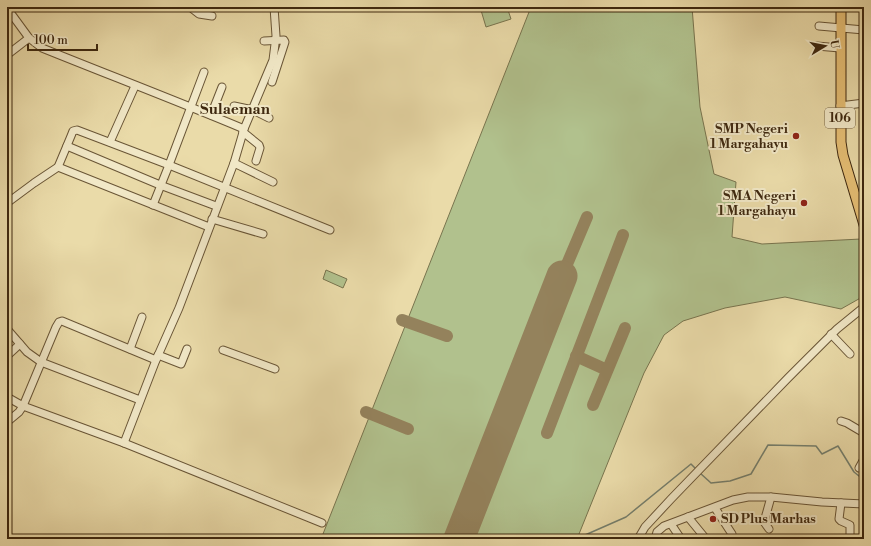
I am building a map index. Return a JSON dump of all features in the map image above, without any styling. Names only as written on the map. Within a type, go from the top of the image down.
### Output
[{"type":"main road","name":"106","points":[[841,7],[841,148],[864,225]]},
{"type":"street","points":[[190,7],[199,14],[212,16]]},
{"type":"street","points":[[124,443],[157,357],[179,308],[216,206],[234,163],[244,131],[272,60],[275,40],[274,7]]},
{"type":"street","points":[[8,10],[29,38],[42,48],[135,86],[190,106],[244,131],[259,145],[260,148],[256,161]]},
{"type":"street","points":[[819,26],[864,30]]},
{"type":"street","points":[[7,55],[29,38]]},
{"type":"street","points":[[264,41],[284,40],[285,42],[272,82]]},
{"type":"street","points":[[817,46],[840,48]]},
{"type":"street","points":[[153,205],[204,72]]},
{"type":"street","points":[[110,142],[135,86]]},
{"type":"street","points":[[211,115],[222,87]]},
{"type":"street","points":[[840,106],[864,103]]},
{"type":"street","points":[[234,106],[253,110],[269,118]]},
{"type":"street","points":[[7,203],[58,167],[73,131],[77,130],[169,165],[330,230]]},
{"type":"street","points":[[67,146],[160,185],[216,206]]},
{"type":"street","points":[[234,163],[273,182]]},
{"type":"street","points":[[58,167],[209,227]]},
{"type":"street","points":[[212,219],[263,234]]},
{"type":"street","points":[[638,539],[645,527],[831,334],[864,307]]},
{"type":"street","points":[[130,349],[142,317]]},
{"type":"street","points":[[7,422],[16,415],[23,406],[56,328],[62,320],[130,349],[180,364],[187,349]]},
{"type":"street","points":[[7,329],[20,344],[41,362],[140,400]]},
{"type":"street","points":[[831,334],[850,354]]},
{"type":"street","points":[[7,356],[20,344]]},
{"type":"street","points":[[223,350],[275,369]]},
{"type":"street","points":[[7,397],[23,406],[124,443],[322,522]]},
{"type":"street","points":[[841,421],[850,424],[864,433]]},
{"type":"street","points":[[859,468],[864,459]]},
{"type":"street","points":[[769,529],[764,522],[771,497]]},
{"type":"street","points":[[655,539],[660,528],[742,498],[771,497],[864,504]]},
{"type":"street","points":[[841,503],[839,519],[850,525],[850,539]]},
{"type":"street","points":[[715,508],[732,534]]},
{"type":"street","points":[[688,517],[706,539]]},
{"type":"street","points":[[671,524],[681,539]]},
{"type":"green space","points":[[480,7],[507,7],[511,19],[486,27]]},
{"type":"green space","points":[[531,7],[692,7],[700,107],[714,174],[736,182],[732,237],[762,244],[861,239],[864,249],[864,296],[841,309],[785,297],[725,308],[683,321],[664,335],[644,373],[577,539],[321,539]]},
{"type":"green space","points":[[326,270],[347,279],[343,288],[323,279]]},
{"type":"waterway","points":[[700,473],[711,483],[730,481],[751,474],[768,445],[816,446],[822,454],[838,446],[854,472],[864,480]]},
{"type":"waterway","points":[[576,539],[626,517],[691,464],[696,469]]},
{"type":"taxiway","points":[[562,276],[587,217]]},
{"type":"taxiway","points":[[547,433],[623,235]]},
{"type":"taxiway","points":[[402,320],[447,336]]},
{"type":"taxiway","points":[[593,405],[625,328]]},
{"type":"taxiway","points":[[576,356],[607,370]]},
{"type":"taxiway","points":[[366,412],[408,429]]},
{"type":"runway","points":[[459,539],[562,276]]},
{"type":"place","name":"SMP Negeri 1 Margahayu","points":[[796,136]]},
{"type":"place","name":"SMA Negeri 1 Margahayu","points":[[804,203]]},
{"type":"place","name":"SD Plus Marhas","points":[[713,519]]},
{"type":"district","name":"Sulaeman","points":[[235,109]]}]
